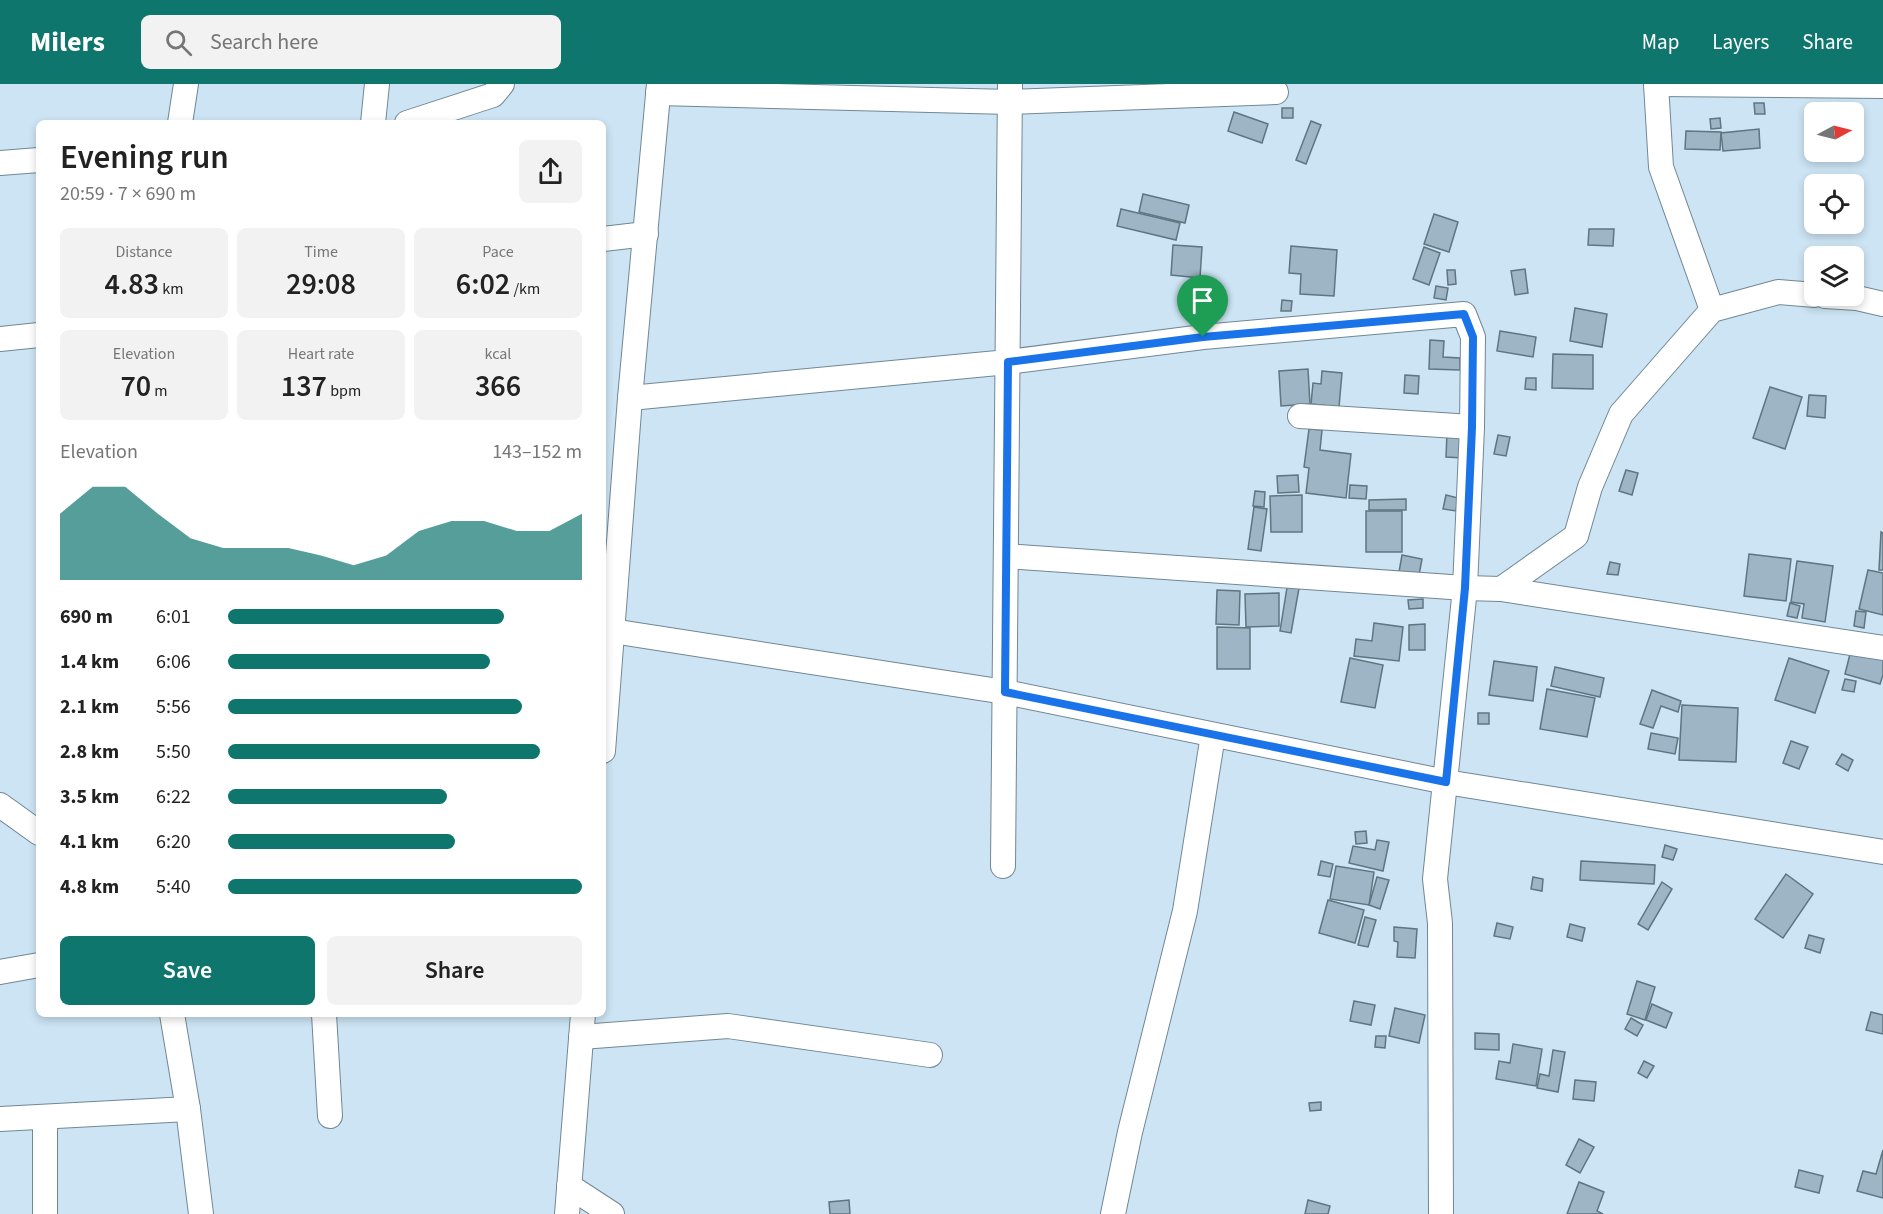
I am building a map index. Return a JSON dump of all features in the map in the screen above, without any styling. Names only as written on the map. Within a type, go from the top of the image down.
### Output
[{"type":"street","points":[[180,120],[186,84]]},
{"type":"street","points":[[373,120],[377,84]]},
{"type":"street","points":[[416,120],[493,95],[502,84]]},
{"type":"street","points":[[1712,310],[1661,167],[1656,84],[1883,86]]},
{"type":"street","points":[[606,711],[630,398],[658,88],[1010,93],[1276,92]]},
{"type":"street","points":[[1003,866],[1010,93]]},
{"type":"street","points":[[0,163],[36,160]]},
{"type":"street","points":[[606,239],[646,234]]},
{"type":"street","points":[[1501,589],[1576,536],[1590,487],[1621,414],[1712,310],[1778,292],[1804,294]]},
{"type":"street","points":[[1864,300],[1883,304]]},
{"type":"street","points":[[630,398],[1008,362],[1203,337],[1464,314],[1473,337],[1472,427],[1465,588],[1434,879],[1440,923],[1441,1214]]},
{"type":"street","points":[[0,339],[36,335]]},
{"type":"street","points":[[1300,416],[1472,427]]},
{"type":"street","points":[[1006,556],[1501,589],[1883,648]]},
{"type":"street","points":[[612,631],[1005,692],[1446,782],[1883,852]]},
{"type":"street","points":[[1113,1214],[1130,1132],[1185,911],[1213,735]]},
{"type":"street","points":[[0,805],[36,832]]},
{"type":"street","points":[[0,972],[36,966]]},
{"type":"street","points":[[173,1017],[188,1109],[201,1214]]},
{"type":"street","points":[[324,1017],[330,1116]]},
{"type":"street","points":[[567,1214],[582,1025],[728,1026],[930,1055]]},
{"type":"street","points":[[0,1119],[188,1109]]},
{"type":"street","points":[[45,1117],[45,1214]]},
{"type":"street","points":[[569,1186],[612,1214]]},
{"type":"building","points":[[1754,103],[1764,103],[1765,114],[1755,114]]},
{"type":"building","points":[[1282,108],[1293,108],[1293,118],[1282,118]]},
{"type":"building","points":[[1234,112],[1268,124],[1262,143],[1228,131]]},
{"type":"building","points":[[1720,118],[1721,128],[1711,129],[1710,119]]},
{"type":"building","points":[[1311,121],[1321,125],[1306,164],[1296,160]]},
{"type":"building","points":[[1759,129],[1760,148],[1723,151],[1721,133]]},
{"type":"building","points":[[1686,131],[1721,132],[1720,150],[1685,149]]},
{"type":"building","points":[[1143,194],[1189,205],[1185,223],[1139,212]]},
{"type":"building","points":[[1121,209],[1180,223],[1176,240],[1117,226]]},
{"type":"building","points":[[1434,214],[1458,222],[1449,252],[1424,244]]},
{"type":"building","points":[[1589,229],[1614,229],[1613,246],[1588,245]]},
{"type":"building","points":[[1173,245],[1202,247],[1200,278],[1171,275]]},
{"type":"building","points":[[1291,246],[1337,250],[1334,296],[1300,294],[1301,274],[1289,273]]},
{"type":"building","points":[[1424,247],[1440,253],[1429,285],[1413,279]]},
{"type":"building","points":[[1525,269],[1528,293],[1515,295],[1511,271]]},
{"type":"building","points":[[1447,270],[1455,270],[1456,284],[1448,285]]},
{"type":"building","points":[[1436,286],[1448,288],[1446,300],[1434,298]]},
{"type":"building","points":[[1282,300],[1292,301],[1291,311],[1281,311]]},
{"type":"building","points":[[1575,308],[1607,314],[1602,347],[1570,341]]},
{"type":"building","points":[[1500,331],[1536,337],[1533,357],[1497,351]]},
{"type":"building","points":[[1430,340],[1444,341],[1443,357],[1460,358],[1460,370],[1429,369]]},
{"type":"building","points":[[1553,354],[1593,355],[1593,389],[1552,388]]},
{"type":"building","points":[[1308,369],[1310,404],[1281,406],[1279,371]]},
{"type":"building","points":[[1322,371],[1342,373],[1339,407],[1311,404],[1313,383],[1321,384]]},
{"type":"building","points":[[1405,375],[1419,376],[1418,394],[1404,393]]},
{"type":"building","points":[[1526,378],[1536,378],[1536,390],[1525,389]]},
{"type":"building","points":[[1770,387],[1802,397],[1785,449],[1753,438]]},
{"type":"building","points":[[1809,395],[1826,396],[1825,418],[1807,416]]},
{"type":"building","points":[[1309,429],[1322,430],[1320,450],[1351,454],[1346,498],[1306,493],[1309,468],[1304,467]]},
{"type":"building","points":[[1447,433],[1464,434],[1463,458],[1446,457]]},
{"type":"building","points":[[1498,435],[1510,437],[1506,456],[1494,454]]},
{"type":"building","points":[[1626,470],[1638,473],[1632,495],[1619,491]]},
{"type":"building","points":[[1298,475],[1299,492],[1278,493],[1277,476]]},
{"type":"building","points":[[1350,485],[1367,486],[1366,499],[1349,498]]},
{"type":"building","points":[[1255,491],[1265,492],[1264,507],[1253,506]]},
{"type":"building","points":[[1302,495],[1302,532],[1271,532],[1270,496]]},
{"type":"building","points":[[1446,495],[1458,498],[1456,511],[1443,509]]},
{"type":"building","points":[[1406,499],[1406,510],[1369,510],[1369,500]]},
{"type":"building","points":[[1254,507],[1267,509],[1261,551],[1248,549]]},
{"type":"building","points":[[1366,511],[1402,511],[1402,552],[1366,552]]},
{"type":"building","points":[[1881,532],[1883,533],[1883,570],[1879,570]]},
{"type":"building","points":[[1749,554],[1791,559],[1786,601],[1744,596]]},
{"type":"building","points":[[1402,555],[1422,559],[1419,575],[1399,572]]},
{"type":"building","points":[[1797,561],[1833,566],[1825,622],[1802,618],[1804,604],[1791,602]]},
{"type":"building","points":[[1610,562],[1620,564],[1618,575],[1607,574]]},
{"type":"building","points":[[1868,570],[1883,573],[1883,615],[1859,609]]},
{"type":"building","points":[[1289,575],[1301,577],[1291,633],[1280,631]]},
{"type":"building","points":[[1217,590],[1240,591],[1239,625],[1216,624]]},
{"type":"building","points":[[1279,593],[1279,626],[1246,627],[1245,594]]},
{"type":"building","points":[[1423,599],[1423,608],[1409,609],[1408,600]]},
{"type":"building","points":[[1790,603],[1800,606],[1797,618],[1787,616]]},
{"type":"building","points":[[1856,611],[1866,612],[1864,628],[1854,626]]},
{"type":"building","points":[[1374,623],[1403,627],[1399,661],[1354,656],[1356,639],[1372,641]]},
{"type":"building","points":[[1425,624],[1425,650],[1409,650],[1409,625]]},
{"type":"building","points":[[1217,627],[1250,628],[1250,669],[1217,669]]},
{"type":"building","points":[[1852,646],[1883,655],[1883,675],[1880,684],[1845,674]]},
{"type":"building","points":[[1350,658],[1383,665],[1375,708],[1341,702]]},
{"type":"building","points":[[1789,658],[1829,671],[1815,713],[1775,700]]},
{"type":"building","points":[[1494,661],[1537,667],[1533,701],[1489,695]]},
{"type":"building","points":[[1555,667],[1604,678],[1600,697],[1551,686]]},
{"type":"building","points":[[1845,679],[1856,681],[1854,692],[1842,690]]},
{"type":"building","points":[[1547,689],[1595,698],[1587,737],[1540,729]]},
{"type":"building","points":[[1652,690],[1681,701],[1678,712],[1661,706],[1653,728],[1640,724]]},
{"type":"building","points":[[1682,705],[1738,708],[1736,762],[1679,760]]},
{"type":"building","points":[[1478,713],[1489,713],[1489,724],[1478,724]]},
{"type":"building","points":[[1651,733],[1678,738],[1675,754],[1648,749]]},
{"type":"building","points":[[1791,741],[1808,747],[1799,769],[1783,763]]},
{"type":"building","points":[[1842,754],[1853,760],[1848,771],[1836,764]]},
{"type":"building","points":[[1366,831],[1367,843],[1356,844],[1355,832]]},
{"type":"building","points":[[1377,840],[1389,842],[1383,871],[1349,863],[1353,846],[1375,850]]},
{"type":"building","points":[[1665,845],[1677,849],[1673,860],[1662,857]]},
{"type":"building","points":[[1321,861],[1333,864],[1330,877],[1318,875]]},
{"type":"building","points":[[1581,861],[1655,865],[1654,884],[1580,880]]},
{"type":"building","points":[[1336,866],[1374,872],[1369,905],[1330,899]]},
{"type":"building","points":[[1786,874],[1813,894],[1783,938],[1755,919]]},
{"type":"building","points":[[1377,877],[1389,880],[1380,909],[1369,905]]},
{"type":"building","points":[[1533,877],[1543,879],[1542,891],[1531,889]]},
{"type":"building","points":[[1662,882],[1672,889],[1648,930],[1638,924]]},
{"type":"building","points":[[1328,900],[1364,910],[1355,943],[1319,933]]},
{"type":"building","points":[[1365,917],[1376,920],[1368,947],[1358,945]]},
{"type":"building","points":[[1497,923],[1513,927],[1510,939],[1494,936]]},
{"type":"building","points":[[1570,924],[1585,928],[1582,941],[1567,937]]},
{"type":"building","points":[[1394,927],[1417,929],[1415,958],[1397,957],[1398,942],[1394,941]]},
{"type":"building","points":[[1809,935],[1824,939],[1820,953],[1805,948]]},
{"type":"building","points":[[1637,981],[1655,987],[1645,1020],[1627,1014]]},
{"type":"building","points":[[1354,1001],[1375,1005],[1371,1025],[1350,1021]]},
{"type":"building","points":[[1652,1004],[1672,1013],[1666,1028],[1646,1020]]},
{"type":"building","points":[[1395,1008],[1425,1015],[1419,1043],[1389,1036]]},
{"type":"building","points":[[1871,1012],[1883,1015],[1883,1034],[1866,1030]]},
{"type":"building","points":[[1631,1018],[1643,1025],[1637,1036],[1625,1029]]},
{"type":"building","points":[[1475,1033],[1499,1034],[1499,1050],[1475,1049]]},
{"type":"building","points":[[1376,1036],[1386,1036],[1385,1048],[1375,1047]]},
{"type":"building","points":[[1513,1044],[1542,1049],[1536,1086],[1496,1079],[1499,1061],[1510,1063]]},
{"type":"building","points":[[1553,1050],[1565,1052],[1558,1092],[1537,1088],[1540,1074],[1549,1076]]},
{"type":"building","points":[[1644,1061],[1654,1066],[1647,1078],[1638,1073]]},
{"type":"building","points":[[1575,1080],[1596,1082],[1594,1101],[1573,1099]]},
{"type":"building","points":[[1321,1102],[1321,1110],[1310,1111],[1309,1103]]},
{"type":"building","points":[[1579,1139],[1594,1147],[1580,1173],[1566,1165]]},
{"type":"building","points":[[1883,1150],[1883,1198],[1857,1191],[1863,1171],[1876,1174]]},
{"type":"building","points":[[1799,1170],[1823,1176],[1819,1193],[1795,1187]]},
{"type":"building","points":[[1579,1182],[1604,1192],[1597,1211],[1603,1214],[1567,1214]]},
{"type":"building","points":[[849,1200],[850,1214],[830,1214],[829,1202]]},
{"type":"building","points":[[1308,1200],[1330,1206],[1328,1214],[1305,1214]]},
{"type":"route","points":[[1464,314],[1473,337],[1472,427],[1465,588],[1446,782],[1005,692],[1008,362],[1203,337],[1464,314]]}]
